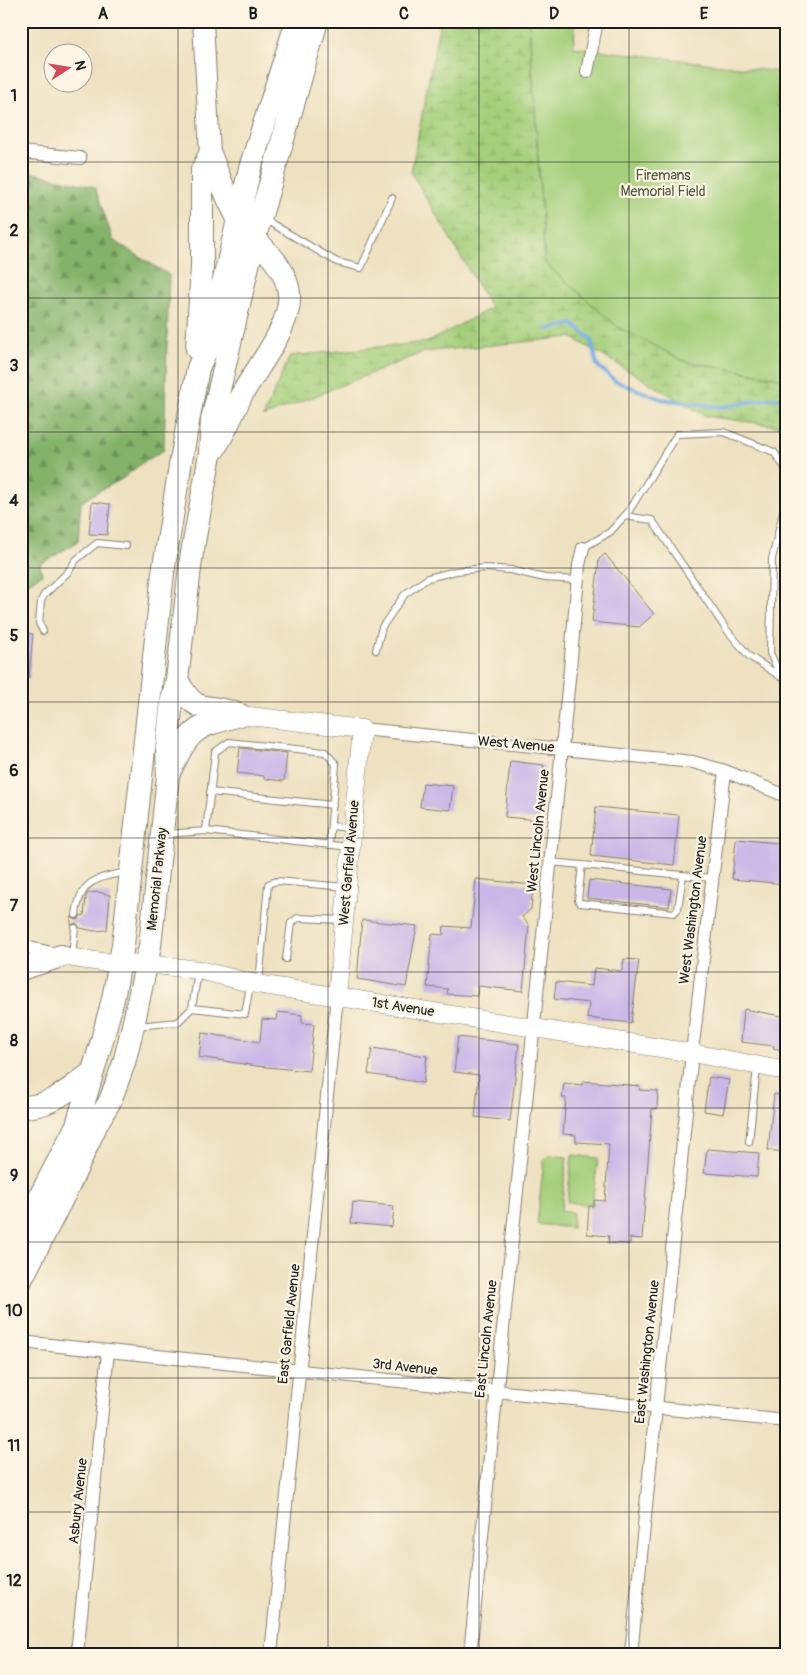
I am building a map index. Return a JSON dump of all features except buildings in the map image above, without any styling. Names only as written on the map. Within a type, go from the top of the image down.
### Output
[{"type":"highway","points":[[250,218],[250,168],[297,21]]},
{"type":"highway","points":[[198,368],[209,344],[317,21]]},
{"type":"highway","points":[[210,154],[250,218]]},
{"type":"highway","points":[[198,368],[196,340],[202,266],[202,170],[210,154]]},
{"type":"highway","name":"Memorial Parkway","points":[[21,1280],[70,1183],[98,1121],[110,1101],[124,1062],[147,964],[168,776],[167,748],[172,700],[177,680],[191,560],[210,454],[212,420],[254,240],[250,218]]},
{"type":"highway","points":[[210,454],[221,439],[243,394],[282,328],[289,300],[288,285],[282,272],[272,258],[254,240]]},
{"type":"highway","name":"Memorial Parkway","points":[[21,1233],[77,1124],[113,999],[121,963],[163,572],[198,368]]},
{"type":"highway","points":[[177,680],[190,700],[196,705],[240,715]]},
{"type":"highway","points":[[168,776],[184,742],[191,734],[208,724],[240,715]]},
{"type":"highway","points":[[21,968],[66,956]]},
{"type":"highway","points":[[21,1107],[39,1106],[52,1102],[92,1072]]},
{"type":"main road","points":[[203,21],[210,154]]},
{"type":"street","points":[[587,72],[597,21]]},
{"type":"street","points":[[21,152],[80,158]]},
{"type":"street","name":"West Lincoln Avenue","points":[[533,1028],[562,748],[578,565],[583,548]]},
{"type":"street","name":"West Avenue","points":[[240,715],[693,762],[724,771],[786,796]]},
{"type":"street","name":"West Garfield Avenue","points":[[337,996],[362,729]]},
{"type":"street","name":"West Washington Avenue","points":[[692,1053],[724,771]]},
{"type":"street","name":"1st Avenue","points":[[21,946],[66,956],[199,970],[255,984],[692,1053],[786,1071]]},
{"type":"street","name":"East Garfield Avenue","points":[[271,1654],[337,996]]},
{"type":"street","name":"East Lincoln Avenue","points":[[470,1654],[533,1028]]},
{"type":"street","name":"East Washington Avenue","points":[[632,1654],[692,1053]]},
{"type":"street","name":"3rd Avenue","points":[[21,1342],[786,1421]]},
{"type":"street","name":"Asbury Avenue","points":[[78,1654],[108,1352]]},
{"type":"lane","points":[[250,218],[336,262],[361,268],[392,198]]},
{"type":"lane","points":[[583,548],[610,532],[624,516],[677,434],[724,432],[774,452],[786,469]]},
{"type":"lane","points":[[783,678],[770,653],[772,559],[786,499]]},
{"type":"lane","points":[[624,516],[652,520],[726,630],[749,656],[783,678]]},
{"type":"lane","points":[[43,631],[39,623],[41,601],[44,594],[68,572],[76,560],[97,543],[126,546]]},
{"type":"lane","points":[[376,650],[382,627],[405,594],[428,578],[456,571],[485,568],[510,570],[545,578],[577,580]]},
{"type":"lane","points":[[206,832],[215,752],[229,742],[325,752],[336,764],[329,845]]},
{"type":"lane","points":[[210,792],[333,805]]},
{"type":"lane","points":[[331,826],[352,829]]},
{"type":"lane","points":[[162,834],[206,832],[351,847]]},
{"type":"lane","points":[[550,862],[712,878]]},
{"type":"lane","points":[[582,865],[578,896],[580,903],[669,913],[674,913],[678,909],[683,875]]},
{"type":"lane","points":[[76,915],[79,899],[86,886],[99,878],[130,872]]},
{"type":"lane","points":[[192,1008],[244,1014],[255,984],[268,884],[277,881],[347,888]]},
{"type":"lane","points":[[286,959],[291,923],[294,920],[298,918],[344,920]]},
{"type":"lane","points":[[66,956],[75,928]]},
{"type":"lane","points":[[133,1026],[178,1022],[192,1008],[199,970]]},
{"type":"lane","points":[[749,1142],[757,1066]]},
{"type":"green space","points":[[440,21],[529,21],[545,263],[684,361],[786,379],[786,427],[706,416],[571,337],[424,352],[263,417],[290,356],[428,342],[491,308],[411,172]]},
{"type":"green space","name":"Firemans Memorial Field","points":[[529,21],[576,21],[573,47],[780,72],[776,107],[786,109],[786,379],[684,361],[618,327],[545,263]]},
{"type":"green space","points":[[21,170],[95,187],[113,240],[169,275],[164,450],[142,463],[122,479],[81,502],[78,542],[40,564],[42,574],[21,588]]},
{"type":"green space","points":[[549,1155],[567,1157],[561,1211],[573,1213],[572,1228],[537,1224],[544,1160]]},
{"type":"green space","points":[[572,1155],[598,1158],[592,1205],[567,1202]]},
{"type":"waterway","points":[[548,329],[573,324],[591,339],[597,365],[615,381],[661,399],[722,407],[772,398],[786,399]]}]
